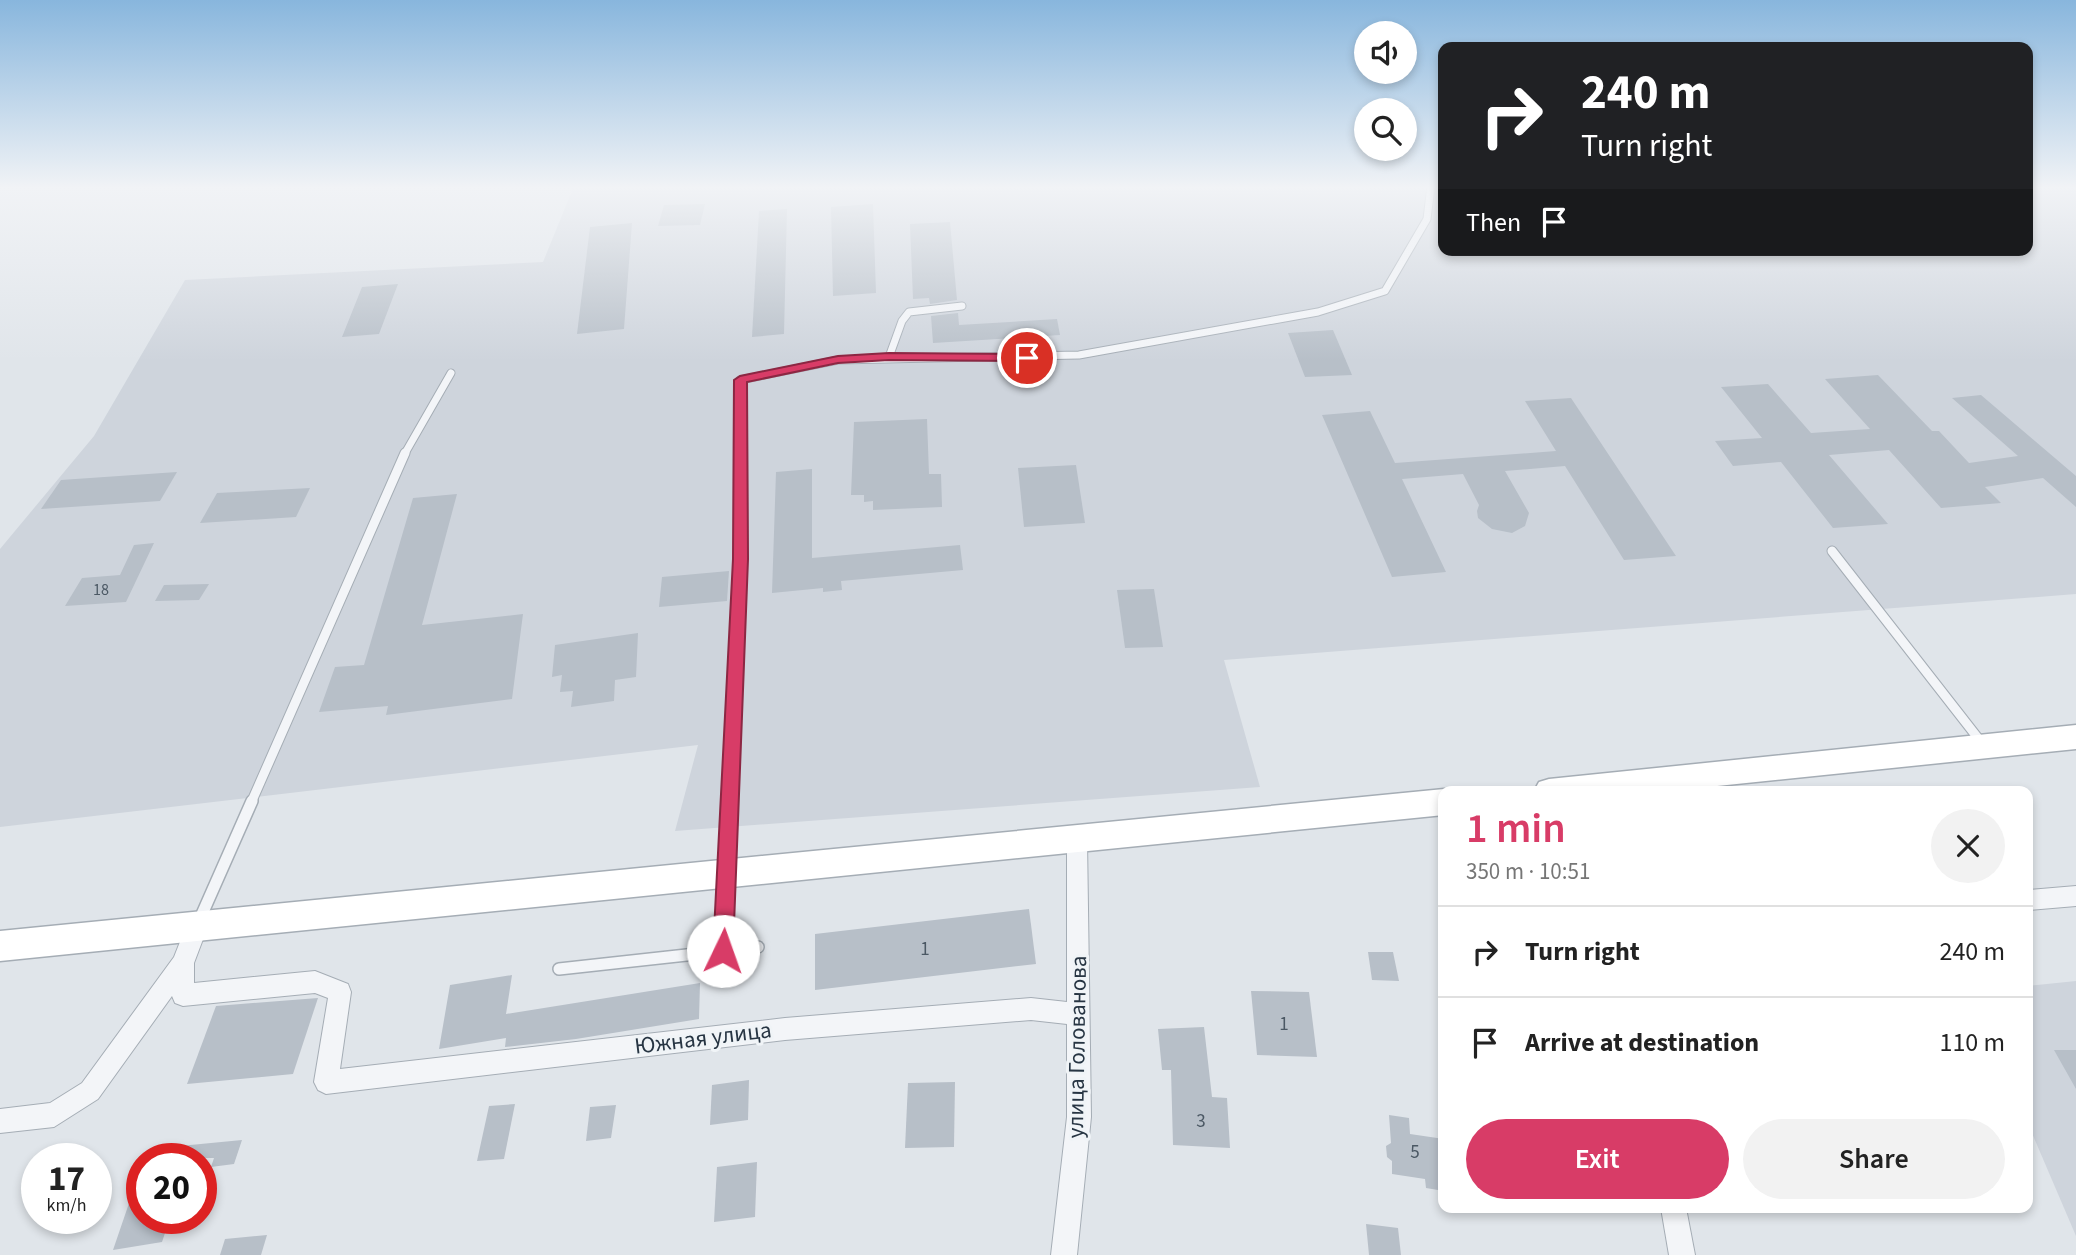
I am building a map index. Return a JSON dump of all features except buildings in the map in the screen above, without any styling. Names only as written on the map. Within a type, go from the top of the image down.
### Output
[{"type":"main road","points":[[1611,786],[2076,737]]},
{"type":"main road","points":[[0,946],[1438,803]]},
{"type":"street","name":"улица Голованова","points":[[1064,1255],[1079,1117],[1077,839]]},
{"type":"street","points":[[2033,900],[2076,896]]},
{"type":"street","points":[[0,1121],[54,1115],[90,1091],[183,963],[197,926]]},
{"type":"street","name":"Южная улица","points":[[183,963],[183,995],[315,982],[340,992],[326,1082],[798,1027],[1031,1009],[1080,1015]]},
{"type":"street","points":[[1675,1213],[1682,1255]]},
{"type":"lane","points":[[723,951],[740,559],[740,380],[838,360],[889,357],[1001,359],[1079,355],[1318,312],[1385,291],[1412,245]]},
{"type":"lane","points":[[889,357],[902,321],[909,312],[962,306]]},
{"type":"lane","points":[[197,926],[408,443],[450,373]]},
{"type":"lane","points":[[1832,551],[1984,747]]},
{"type":"lane","points":[[559,969],[758,947]]},
{"type":"shaded area","points":[[550,245],[1438,245],[1438,256],[2033,256],[2033,245],[2076,245],[2076,594],[1224,660],[1260,787],[675,831],[698,745],[0,827],[0,549],[94,436],[185,280],[543,262]]},
{"type":"shaded area","points":[[2076,981],[2076,1236],[2033,1136],[2033,985]]},
{"type":"route","points":[[723,951],[740,559],[740,380],[838,360],[889,357],[1027,358]]}]
